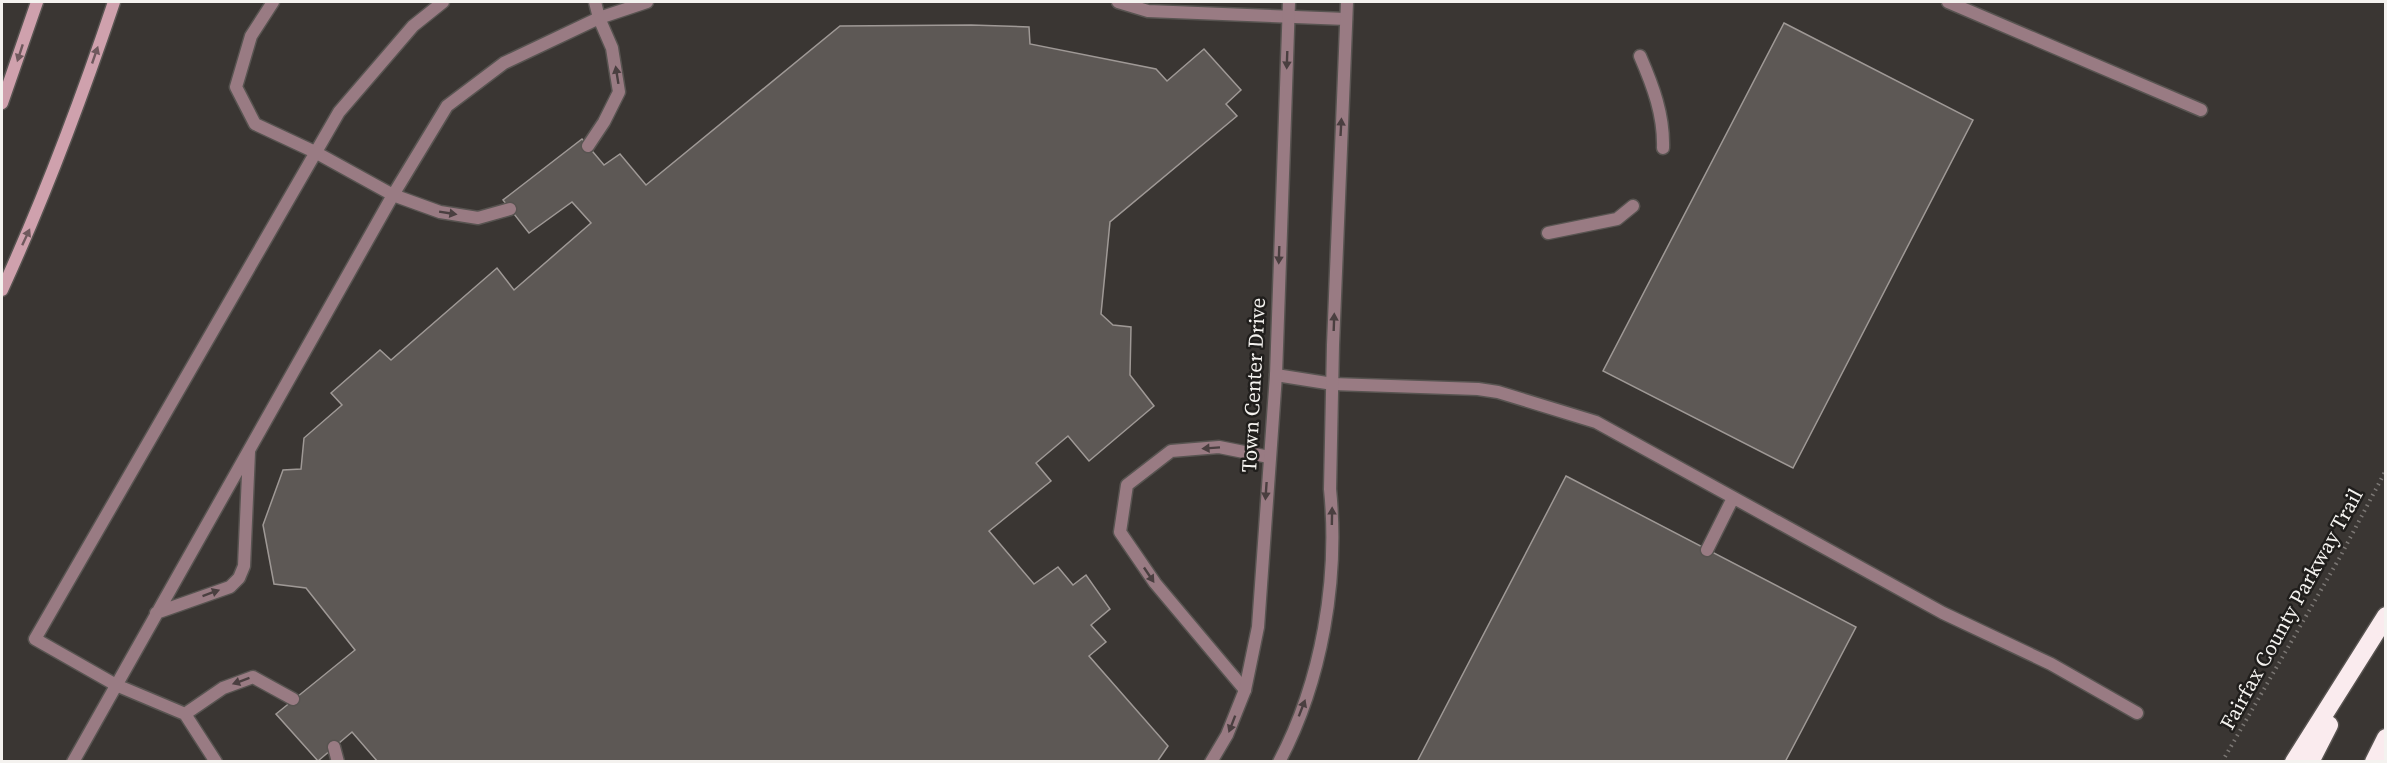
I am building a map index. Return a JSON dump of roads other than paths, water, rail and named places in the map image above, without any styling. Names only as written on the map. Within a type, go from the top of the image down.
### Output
[{"type":"highway","points":[[2294,762],[2385,616]]},
{"type":"highway","points":[[2310,762],[2385,616]]},
{"type":"highway","points":[[2374,762],[2385,738]]},
{"type":"main road","points":[[2,104],[37,2]]},
{"type":"main road","points":[[2,290],[36,215],[114,2]]},
{"type":"street","points":[[273,2],[251,36],[236,87],[255,124],[315,152],[393,195],[440,212],[478,218],[510,209]]},
{"type":"street","points":[[216,762],[185,714],[116,685],[35,639],[339,112],[413,26],[443,2]]},
{"type":"street","points":[[588,146],[620,92],[612,48],[595,2]]},
{"type":"street","points":[[73,762],[393,195],[447,106],[504,63],[599,18],[647,2]]},
{"type":"street","points":[[1118,2],[1148,11],[1346,19]]},
{"type":"street","name":"Town Center Drive","points":[[1211,762],[1227,735],[1245,690],[1258,627],[1264,571],[1269,457],[1276,375],[1289,2]]},
{"type":"street","points":[[1279,762],[1290,742],[1312,681],[1324,630],[1329,582],[1333,384],[1347,2]]},
{"type":"street","points":[[1948,2],[2202,110]]},
{"type":"street","points":[[1640,56],[1652,82],[1662,120],[1663,148]]},
{"type":"street","points":[[1548,233],[1617,219],[1633,206]]},
{"type":"street","points":[[1276,375],[1333,384],[1478,389],[1596,422],[1943,613],[2051,664],[2137,712]]},
{"type":"street","points":[[1245,690],[1155,583],[1120,532],[1127,485],[1171,451],[1220,447],[1269,457]]},
{"type":"street","points":[[156,613],[230,586],[239,578],[244,566],[249,449]]},
{"type":"street","points":[[1707,550],[1733,498]]},
{"type":"street","points":[[185,714],[223,688],[253,677],[293,699]]},
{"type":"street","points":[[334,747],[338,762]]}]
